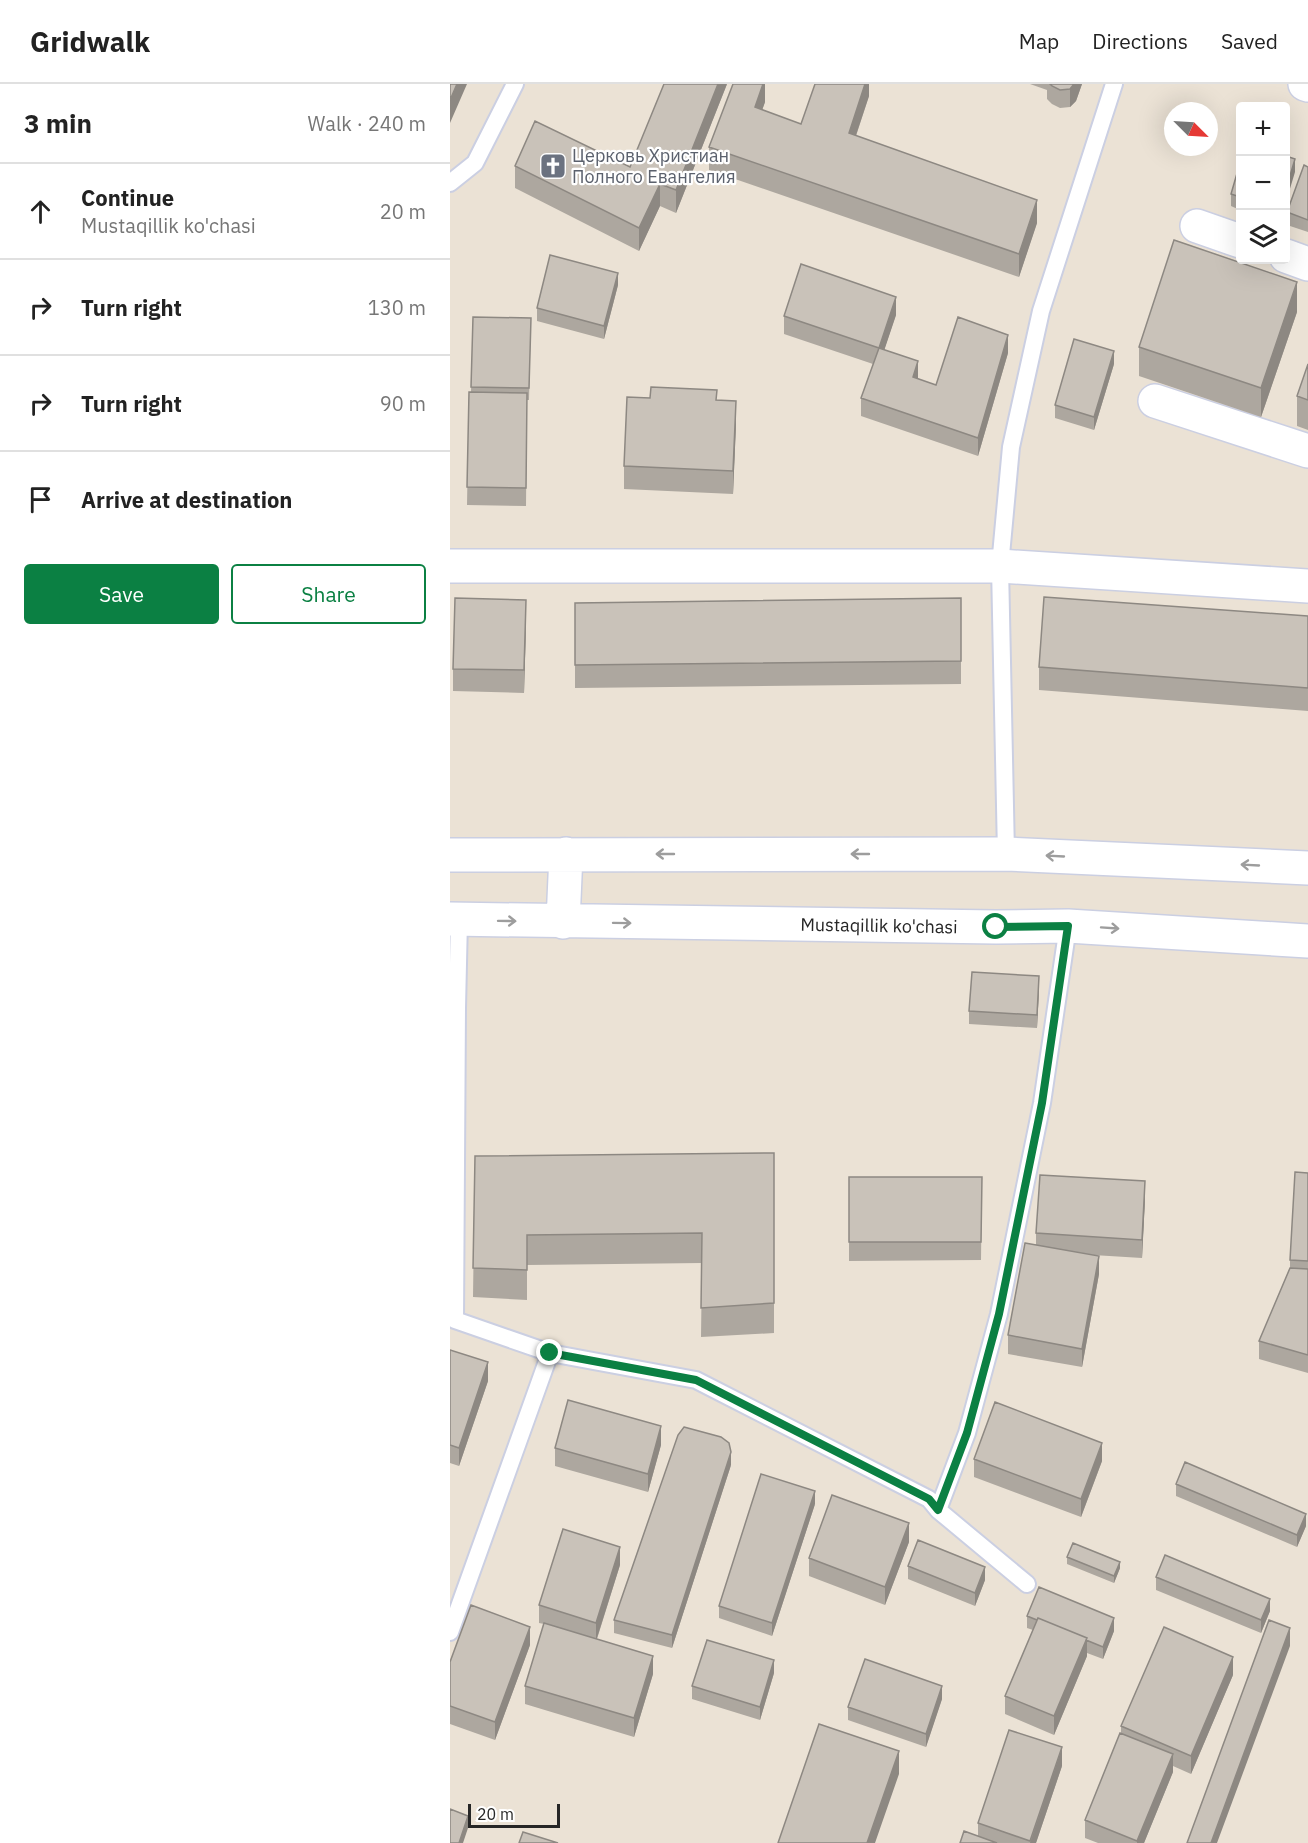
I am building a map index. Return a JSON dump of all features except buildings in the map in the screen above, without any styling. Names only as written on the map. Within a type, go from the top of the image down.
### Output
[{"type":"main road","points":[[1197,226],[1236,240]]},
{"type":"main road","points":[[1290,257],[1308,264]]},
{"type":"main road","points":[[1155,401],[1308,451]]},
{"type":"main road","points":[[450,566],[1000,566],[1308,586]]},
{"type":"main road","points":[[563,922],[566,854]]},
{"type":"main road","points":[[450,855],[1006,854],[1308,868]]},
{"type":"main road","name":"Mustaqillik ko'chasi","points":[[455,920],[1068,926],[1308,941]]},
{"type":"lane","points":[[450,183],[475,163],[515,84]]},
{"type":"lane","points":[[1006,854],[1000,566],[1011,447],[1041,310],[1114,84]]},
{"type":"lane","points":[[455,920],[457,1008],[455,1320],[550,1353],[696,1380],[929,1499],[938,1510],[1027,1584]]},
{"type":"lane","points":[[938,1510],[967,1433],[999,1314],[1042,1103],[1068,926]]},
{"type":"lane","points":[[450,1632],[550,1353]]},
{"type":"place","name":"Церковь Христиан Полного Евангелия","points":[[553,166]]},
{"type":"route","points":[[550,1353],[696,1380],[929,1499],[938,1510],[967,1433],[999,1314],[1042,1103],[1068,926],[996,927]]}]
